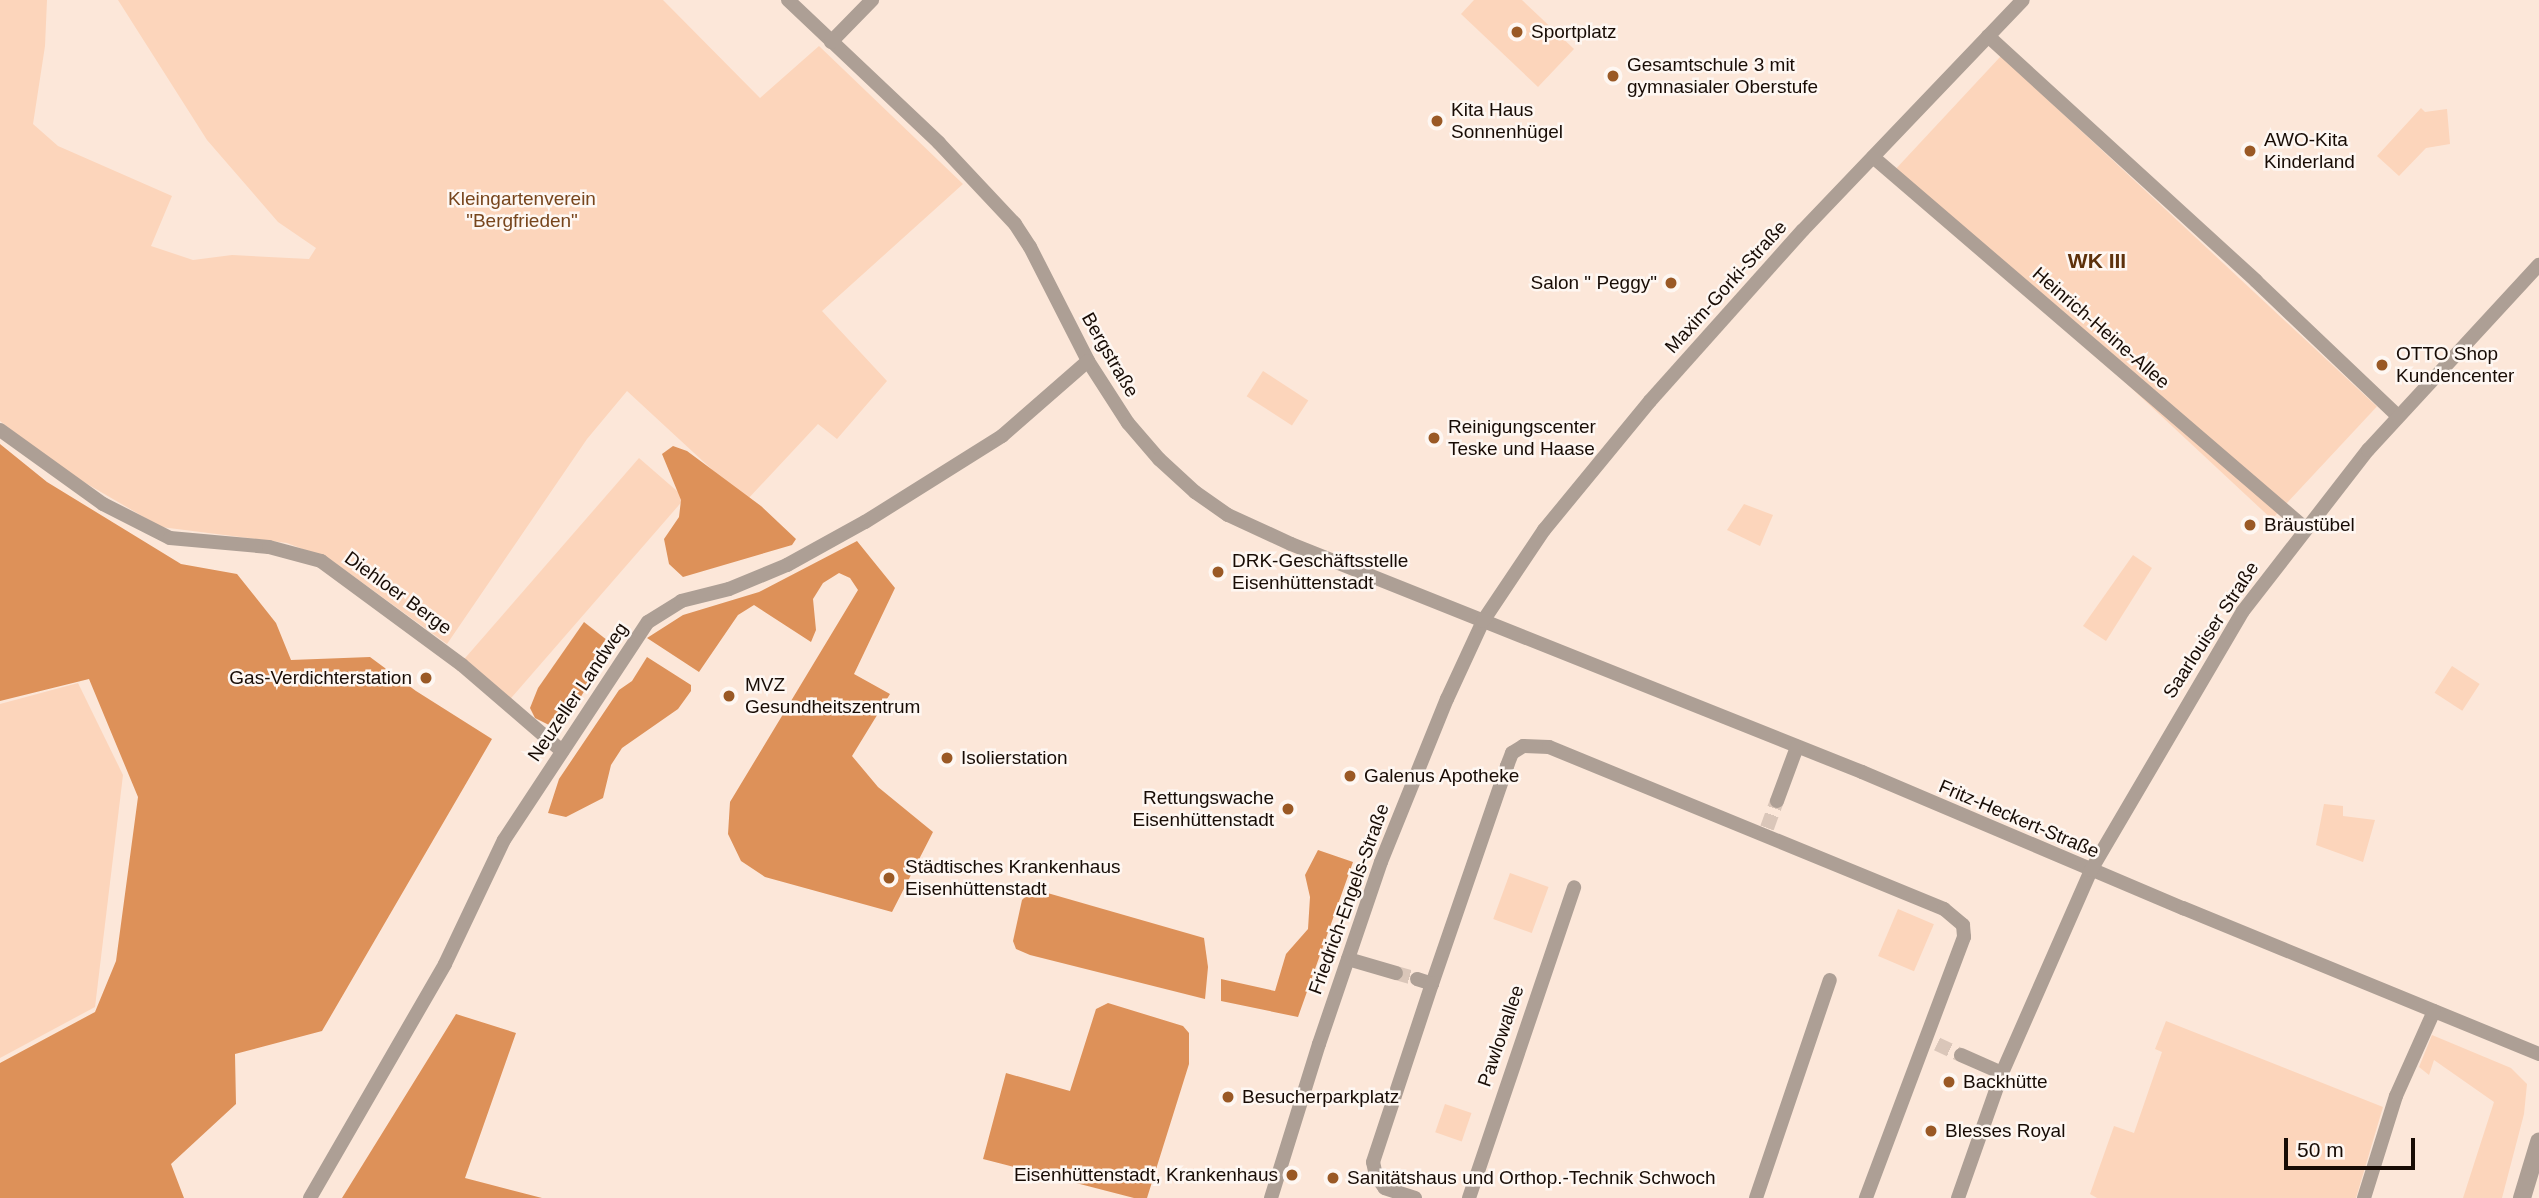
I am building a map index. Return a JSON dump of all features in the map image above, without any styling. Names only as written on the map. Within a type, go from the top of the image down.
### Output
[{"type":"street","name":"Bergstraße","points":[[788,0],[939,143],[1015,224],[1030,247],[1088,361],[1128,423],[1159,458],[1215,507],[1291,544],[1483,621]]},
{"type":"street","points":[[831,42],[872,0]]},
{"type":"street","name":"Maxim-Gorki-Straße","points":[[1483,621],[1544,530],[1619,437],[1754,284],[2023,0]]},
{"type":"street","points":[[1988,36],[2256,281],[2398,416]]},
{"type":"street","name":"Heinrich-Heine-Allee","points":[[1873,157],[2305,528]]},
{"type":"street","name":"Saarlouiser Straße","points":[[1958,1198],[2003,1073],[2091,870],[2243,611],[2305,528],[2398,416],[2539,265]]},
{"type":"street","name":"Neuzeller Landweg","points":[[310,1198],[445,964],[504,840],[648,622],[681,601],[729,589],[787,565],[865,522],[1002,436],[1088,361]]},
{"type":"street","name":"Diehloer Berge","points":[[0,430],[103,504],[170,538],[269,547],[321,561],[462,665],[562,751]]},
{"type":"street","name":"Fritz-Heckert-Straße","points":[[1483,621],[1797,747],[2539,1054]]},
{"type":"street","name":"Friedrich-Engels-Straße","points":[[1271,1198],[1348,959],[1405,800],[1463,661],[1483,621]]},
{"type":"street","points":[[1415,1198],[1385,1188],[1376,1176],[1373,1162],[1507,766],[1512,753],[1522,746],[1549,747],[1765,831],[1856,873],[1944,908],[1963,925],[1961,946],[1930,1041],[1866,1198]]},
{"type":"street","points":[[1777,801],[1797,747]]},
{"type":"street","name":"Pawlowallee","points":[[1469,1198],[1574,887]]},
{"type":"street","points":[[1348,959],[1396,973]]},
{"type":"street","points":[[1417,979],[1432,984]]},
{"type":"street","points":[[1756,1198],[1830,980]]},
{"type":"street","points":[[2364,1198],[2396,1096],[2434,1011]]},
{"type":"street","points":[[1961,1055],[2003,1073]]},
{"type":"street","points":[[2522,1198],[2539,1142]]},
{"type":"green space","name":"Kleingartenverein \"Bergfrieden\"","points":[[0,0],[47,0],[45,46],[33,124],[58,146],[172,196],[151,246],[193,260],[232,255],[309,259],[316,248],[278,222],[207,140],[118,0],[663,0],[760,98],[819,46],[963,184],[822,311],[887,381],[837,439],[818,424],[746,501],[627,391],[587,439],[447,644],[331,560],[287,543],[161,527],[58,467],[0,421]]},
{"type":"green space","name":"Sportplatz","points":[[1474,0],[1522,0],[1574,49],[1538,87],[1461,14]]},
{"type":"green space","points":[[2001,56],[2377,407],[2272,519],[1896,169]]},
{"type":"green space","points":[[2421,108],[2425,112],[2447,109],[2450,144],[2426,148],[2399,176],[2377,156]]},
{"type":"green space","points":[[1263,371],[1308,400],[1292,426],[1247,396]]},
{"type":"green space","points":[[639,458],[685,498],[509,700],[463,660]]},
{"type":"green space","points":[[1744,504],[1773,515],[1760,546],[1727,530]]},
{"type":"green space","points":[[2133,555],[2152,568],[2106,641],[2083,626]]},
{"type":"green space","points":[[2452,666],[2480,684],[2462,711],[2435,693]]},
{"type":"green space","points":[[78,683],[123,775],[95,1007],[0,1058],[0,704]]},
{"type":"green space","points":[[2324,804],[2343,806],[2343,816],[2375,820],[2363,862],[2316,845]]},
{"type":"green space","points":[[1510,873],[1549,887],[1532,933],[1493,919]]},
{"type":"green space","points":[[1898,909],[1934,924],[1914,971],[1878,956]]},
{"type":"green space","points":[[2166,1021],[2383,1107],[2356,1198],[2097,1198],[2090,1194],[2114,1126],[2134,1133],[2162,1052],[2155,1049]]},
{"type":"green space","points":[[2432,1035],[2511,1068],[2527,1084],[2524,1114],[2502,1198],[2463,1198],[2494,1102],[2434,1060],[2429,1075],[2419,1067]]},
{"type":"green space","points":[[1445,1104],[1471,1113],[1462,1141],[1435,1132]]},
{"type":"shaded area","points":[[0,444],[47,482],[181,564],[237,574],[276,623],[291,660],[370,657],[416,691],[492,739],[322,1031],[235,1054],[236,1104],[171,1164],[184,1198],[0,1198],[0,1063],[95,1012],[116,961],[138,797],[89,679],[0,701]]},
{"type":"shaded area","points":[[673,446],[687,451],[761,506],[796,539],[792,545],[683,577],[669,564],[664,539],[679,517],[681,500],[662,454]]},
{"type":"shaded area","points":[[857,541],[895,588],[854,674],[890,694],[852,756],[878,787],[933,832],[892,912],[765,877],[741,861],[728,834],[730,802],[858,590],[850,578],[839,573],[823,583],[813,599],[816,630],[811,642],[754,605],[738,615],[699,672],[647,638],[683,615],[759,592]]},
{"type":"shaded area","points":[[584,622],[612,644],[563,727],[551,726],[535,718],[530,708],[538,688]]},
{"type":"shaded area","points":[[647,657],[691,685],[691,691],[678,709],[622,748],[611,765],[603,798],[566,817],[548,813],[559,779],[619,690],[632,681]]},
{"type":"shaded area","points":[[1318,850],[1353,862],[1298,1017],[1221,1001],[1221,979],[1275,991],[1286,954],[1308,929],[1310,897],[1305,875]]},
{"type":"shaded area","points":[[1044,892],[1204,938],[1208,967],[1205,999],[1030,955],[1016,949],[1013,941],[1022,900],[1028,894]]},
{"type":"shaded area","points":[[1108,1003],[1183,1026],[1189,1033],[1189,1064],[1147,1198],[1134,1198],[983,1159],[1006,1073],[1070,1091],[1096,1009]]},
{"type":"shaded area","points":[[456,1014],[516,1033],[465,1178],[542,1198],[342,1198]]},
{"type":"tunnel","points":[[1767,828],[1777,801]]},
{"type":"tunnel","points":[[1396,973],[1417,979]]},
{"type":"tunnel","points":[[1937,1044],[1961,1055]]},
{"type":"place","name":"Sportplatz","points":[[1517,32]]},
{"type":"place","name":"Gesamtschule 3 mit gymnasialer Oberstufe","points":[[1613,76]]},
{"type":"place","name":"Kita Haus Sonnenhügel","points":[[1437,121]]},
{"type":"place","name":"AWO-Kita Kinderland","points":[[2250,151]]},
{"type":"place","name":"Salon \" Peggy\"","points":[[1671,283]]},
{"type":"place","name":"OTTO Shop Kundencenter","points":[[2382,365]]},
{"type":"place","name":"Reinigungscenter Teske und Haase","points":[[1434,438]]},
{"type":"place","name":"Bräustübel","points":[[2250,525]]},
{"type":"place","name":"DRK-Geschäftsstelle Eisenhüttenstadt","points":[[1218,572]]},
{"type":"place","name":"Gas-Verdichterstation","points":[[426,678]]},
{"type":"place","name":"MVZ Gesundheitszentrum","points":[[729,696]]},
{"type":"place","name":"Isolierstation","points":[[947,758]]},
{"type":"place","name":"Galenus Apotheke","points":[[1350,776]]},
{"type":"place","name":"Rettungswache Eisenhüttenstadt","points":[[1288,809]]},
{"type":"place","name":"Städtisches Krankenhaus Eisenhüttenstadt","points":[[889,878]]},
{"type":"place","name":"Backhütte","points":[[1949,1082]]},
{"type":"place","name":"Besucherparkplatz","points":[[1228,1097]]},
{"type":"place","name":"Blesses Royal","points":[[1931,1131]]},
{"type":"place","name":"Eisenhüttenstadt, Krankenhaus","points":[[1292,1175]]},
{"type":"place","name":"Sanitätshaus und Orthop.-Technik Schwoch","points":[[1333,1178]]},
{"type":"district","name":"WK III","points":[[2097,261]]}]
